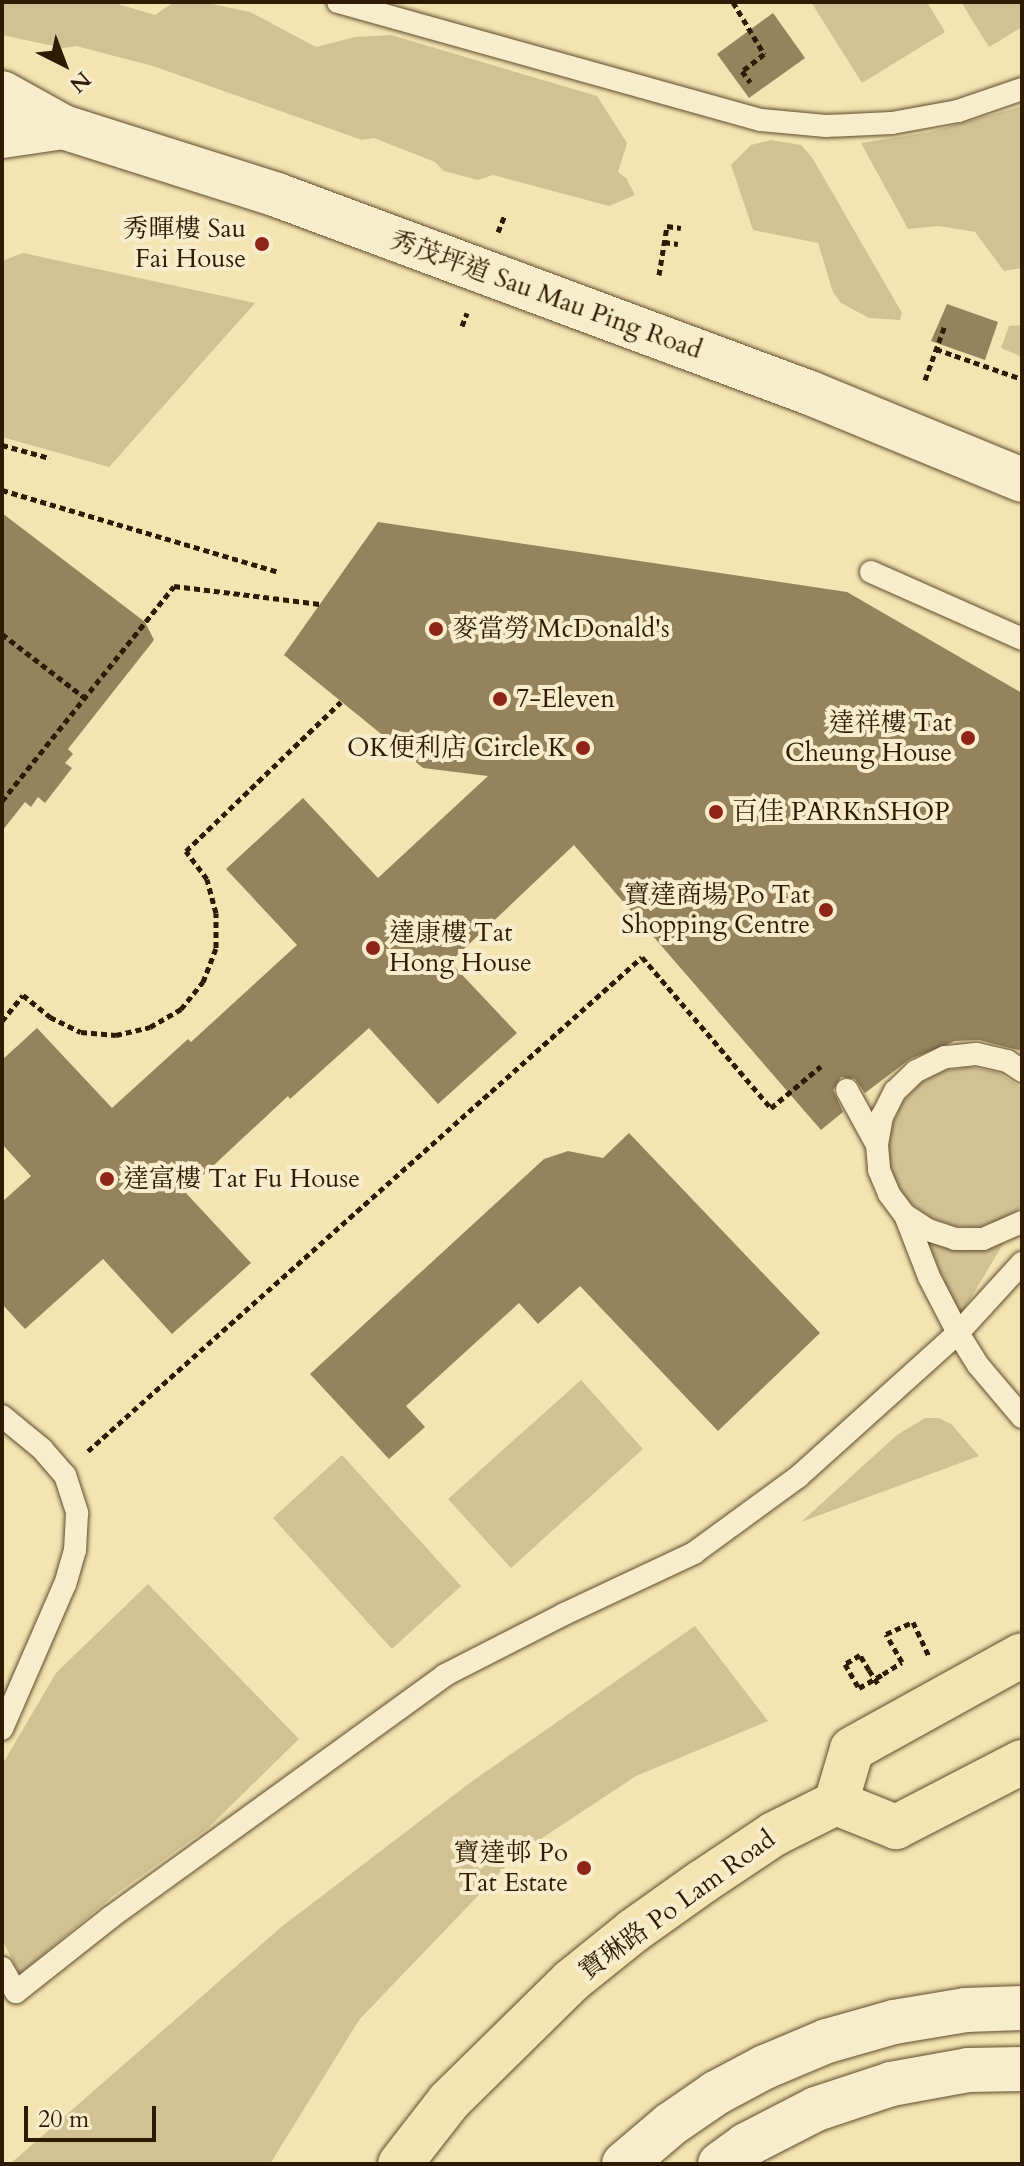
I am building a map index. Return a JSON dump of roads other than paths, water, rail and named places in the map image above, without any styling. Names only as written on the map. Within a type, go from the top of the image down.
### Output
[{"type":"main road","name":"秀茂坪道 Sau Mau Ping Road","points":[[2,93],[63,127],[277,195],[810,393],[1022,480]]},
{"type":"main road","name":"秀茂坪道 Sau Mau Ping Road","points":[[2,136],[63,127]]},
{"type":"main road","points":[[1022,1655],[852,1749],[836,1803],[896,1827],[1022,1762]]},
{"type":"main road","name":"寶琳路 Po Lam Road","points":[[400,2164],[449,2101],[571,1981],[633,1931],[702,1882],[774,1834],[836,1803]]},
{"type":"main road","points":[[624,2164],[671,2124],[716,2093],[765,2067],[827,2041],[894,2022],[966,2010],[1022,2008]]},
{"type":"main road","points":[[720,2164],[746,2145],[816,2109],[891,2084],[968,2070],[1022,2069]]},
{"type":"lane","points":[[338,2],[761,120],[826,126],[892,123],[958,111],[1022,89]]},
{"type":"lane","points":[[871,572],[1022,639]]},
{"type":"lane","points":[[1022,1071],[1007,1061],[976,1054],[945,1057],[916,1071],[895,1091],[882,1116],[877,1145],[879,1170],[889,1194],[905,1215],[929,1277],[958,1333],[978,1365],[1022,1417]]},
{"type":"lane","points":[[847,1090],[877,1145]]},
{"type":"lane","points":[[905,1215],[928,1230],[955,1239],[983,1239],[1022,1222]]},
{"type":"lane","points":[[2,1968],[9,1998],[111,1917],[445,1675],[564,1614],[694,1553],[798,1477],[958,1333],[1022,1263]]},
{"type":"lane","points":[[2,1416],[42,1449],[65,1475],[77,1513],[75,1550],[65,1584],[2,1729]]},
{"type":"place","name":"秀暉樓 Sau Fai House","points":[[262,244]]},
{"type":"place","name":"麥當勞 McDonald's","points":[[436,629]]},
{"type":"place","name":"7-Eleven","points":[[500,699]]},
{"type":"place","name":"達祥樓 Tat Cheung House","points":[[968,738]]},
{"type":"place","name":"OK便利店 Circle K","points":[[583,748]]},
{"type":"place","name":"百佳 PARKnSHOP","points":[[716,812]]},
{"type":"place","name":"寶達商場 Po Tat Shopping Centre","points":[[826,910]]},
{"type":"place","name":"達康樓 Tat Hong House","points":[[373,948]]},
{"type":"place","name":"達富樓 Tat Fu House","points":[[107,1179]]},
{"type":"place","name":"寶達邨 Po Tat Estate","points":[[584,1868]]}]
